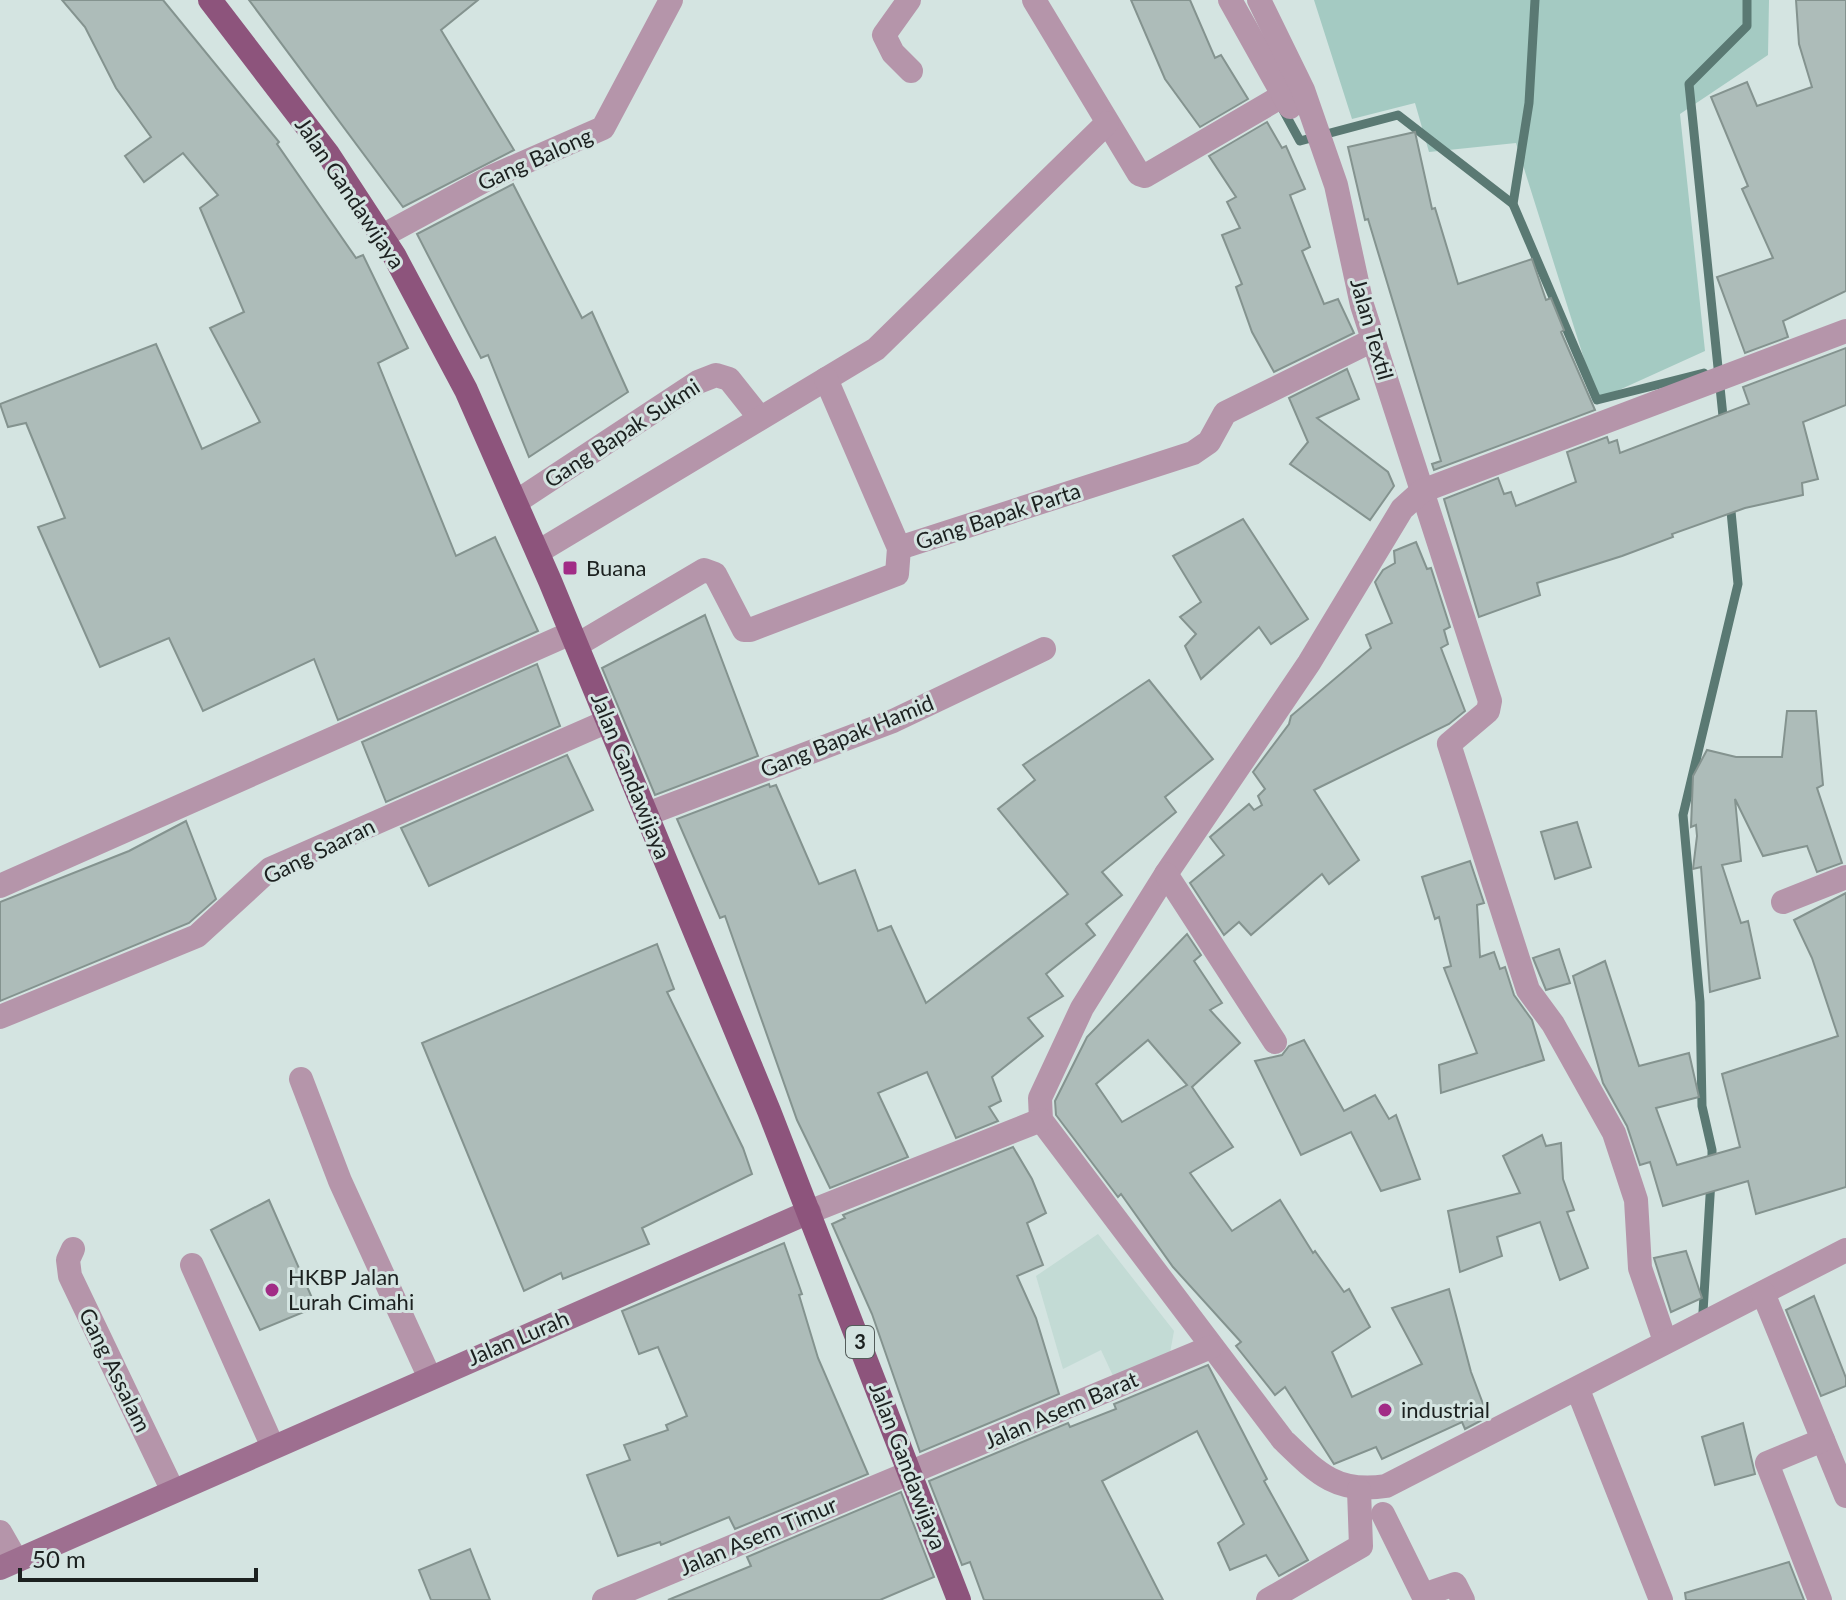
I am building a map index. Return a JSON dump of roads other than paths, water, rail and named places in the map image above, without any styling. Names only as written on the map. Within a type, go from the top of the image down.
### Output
[{"type":"main road","name":"Jalan Gandawijaya","points":[[210,0],[328,154],[382,236],[435,328],[538,552],[647,814],[809,1212],[959,1600]]},
{"type":"main road","name":"Jalan Lurah","points":[[8,1564],[429,1376],[809,1212]]},
{"type":"street","name":"Gang Balong","points":[[382,236],[491,177],[603,128],[671,0]]},
{"type":"street","points":[[909,0],[884,35],[893,53],[911,71]]},
{"type":"street","points":[[1034,0],[1139,174],[1145,176],[1284,95]]},
{"type":"street","points":[[1230,0],[1310,143],[1327,166]]},
{"type":"street","points":[[1259,0],[1303,90],[1327,166]]},
{"type":"street","points":[[538,552],[876,349],[1107,123]]},
{"type":"street","name":"Jalan Textil","points":[[1327,166],[1336,185],[1362,305],[1490,701],[1488,711],[1449,744],[1528,990],[1553,1024],[1614,1133],[1636,1200],[1640,1268],[1665,1341]]},
{"type":"street","points":[[1846,331],[1745,373],[1678,394],[1422,491],[1402,509],[1309,663],[1166,874],[1082,1008],[1040,1098],[1041,1120],[1211,1347],[1292,1449],[1311,1467],[1341,1486],[1359,1490],[1386,1486],[1846,1250]]},
{"type":"street","name":"Gang Bapak Parta","points":[[574,639],[704,570],[715,574],[744,630],[759,628],[889,580],[899,570],[899,548],[1193,453],[1209,442],[1225,413],[1373,340]]},
{"type":"street","name":"Gang Bapak Sukmi","points":[[516,502],[698,382],[716,375],[729,379],[760,418]]},
{"type":"street","points":[[826,379],[899,548]]},
{"type":"street","points":[[0,886],[574,639]]},
{"type":"street","name":"Gang Bapak Hamid","points":[[647,814],[893,721],[1044,649]]},
{"type":"street","name":"Gang Saaran","points":[[0,1017],[197,936],[270,869],[608,721]]},
{"type":"street","points":[[1166,874],[1275,1042]]},
{"type":"street","points":[[1783,902],[1846,877]]},
{"type":"street","points":[[301,1079],[340,1181],[429,1376]]},
{"type":"street","name":"Jalan Lurah","points":[[809,1212],[1041,1120]]},
{"type":"street","name":"Gang Assalam","points":[[73,1249],[68,1260],[70,1276],[172,1489]]},
{"type":"street","points":[[192,1265],[272,1445]]},
{"type":"street","points":[[1763,1293],[1846,1496]]},
{"type":"street","name":"Jalan Asem Barat","points":[[911,1473],[1211,1347]]},
{"type":"street","points":[[1578,1390],[1661,1600]]},
{"type":"street","points":[[1820,1600],[1767,1463],[1823,1440]]},
{"type":"street","name":"Jalan Asem Timur","points":[[604,1600],[911,1473]]},
{"type":"street","points":[[1268,1600],[1361,1546],[1359,1490]]},
{"type":"street","points":[[1383,1514],[1423,1595],[1455,1584],[1463,1600]]},
{"type":"street","points":[[0,1532],[8,1564]]},
{"type":"waterway","points":[[1535,0],[1529,103],[1513,204],[1597,400],[1704,373]]},
{"type":"waterway","points":[[1724,426],[1689,84],[1747,26],[1747,0]]},
{"type":"waterway","points":[[1282,108],[1300,141],[1398,115],[1513,204]]},
{"type":"waterway","points":[[1712,1165],[1712,1150],[1702,1106],[1700,1002],[1683,815],[1738,584],[1730,501]]},
{"type":"waterway","points":[[1703,1312],[1711,1180]]},
{"type":"place","name":"Buana","points":[[570,568]]},
{"type":"place","name":"HKBP Jalan Lurah Cimahi","points":[[272,1290]]},
{"type":"place","name":"industrial","points":[[1385,1410]]}]
